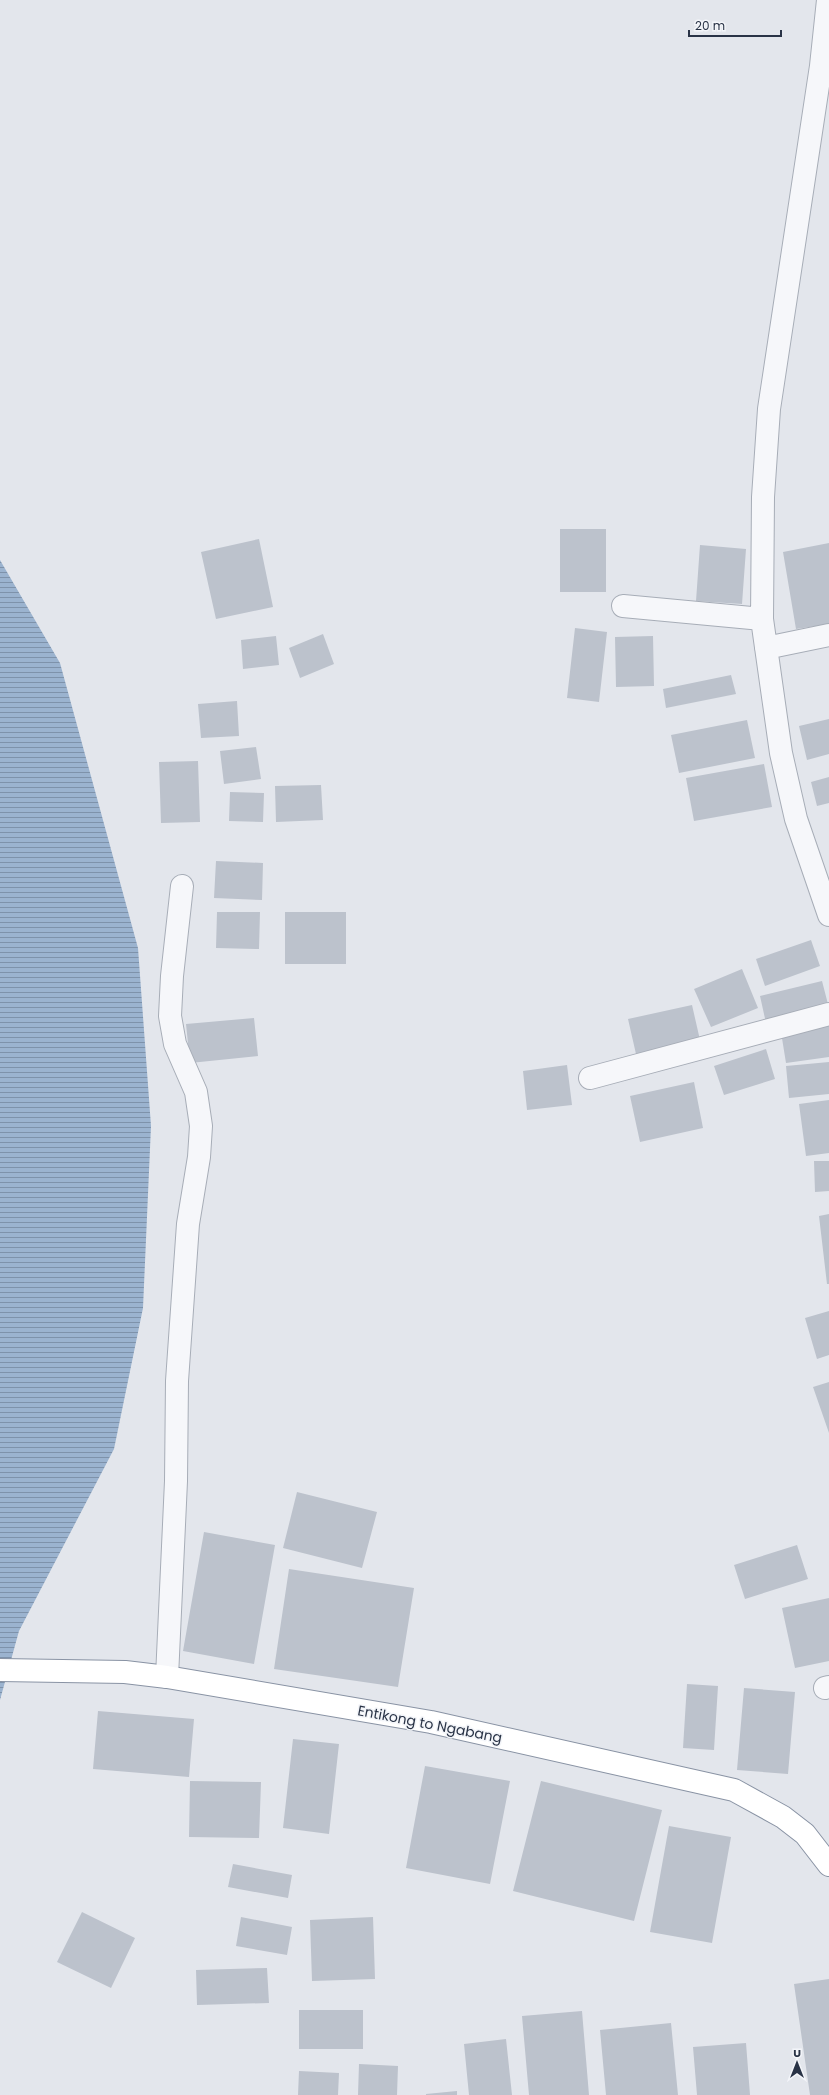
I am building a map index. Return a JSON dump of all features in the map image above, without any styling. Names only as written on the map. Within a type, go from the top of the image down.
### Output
[{"type":"highway","name":"Entikong to Ngabang","points":[[0,1670],[126,1672],[167,1677],[430,1722],[734,1790],[783,1817],[805,1834],[829,1865]]},
{"type":"street","points":[[828,0],[821,66],[769,409],[763,497],[762,619],[781,753],[796,819],[829,915]]},
{"type":"street","points":[[623,606],[762,619]]},
{"type":"street","points":[[766,648],[829,635]]},
{"type":"street","points":[[167,1677],[176,1482],[177,1381],[188,1224],[199,1157],[201,1126],[196,1092],[175,1044],[170,1016],[172,976],[182,886]]},
{"type":"street","points":[[590,1078],[829,1014]]},
{"type":"water","points":[[0,560],[60,663],[138,948],[151,1126],[143,1308],[114,1449],[19,1631],[0,1700]]},
{"type":"building","points":[[560,529],[606,529],[606,592],[560,592]]},
{"type":"building","points":[[259,539],[273,607],[216,619],[201,552]]},
{"type":"building","points":[[829,543],[829,624],[796,629],[783,552]]},
{"type":"building","points":[[700,545],[746,549],[742,604],[696,601]]},
{"type":"building","points":[[575,628],[607,632],[599,702],[567,698]]},
{"type":"building","points":[[323,634],[334,664],[300,678],[289,648]]},
{"type":"building","points":[[276,636],[279,665],[243,669],[241,640]]},
{"type":"building","points":[[653,636],[654,686],[616,687],[615,637]]},
{"type":"building","points":[[731,675],[736,694],[666,708],[663,689]]},
{"type":"building","points":[[237,701],[239,736],[201,738],[198,704]]},
{"type":"building","points":[[829,719],[829,754],[807,760],[799,726]]},
{"type":"building","points":[[747,720],[755,758],[679,773],[671,735]]},
{"type":"building","points":[[256,747],[261,779],[224,784],[220,751]]},
{"type":"building","points":[[198,761],[200,822],[161,823],[159,762]]},
{"type":"building","points":[[764,764],[772,807],[694,821],[686,778]]},
{"type":"building","points":[[829,777],[829,803],[817,806],[811,782]]},
{"type":"building","points":[[321,785],[323,820],[276,822],[275,786]]},
{"type":"building","points":[[230,792],[264,793],[263,822],[229,821]]},
{"type":"building","points":[[216,861],[263,863],[262,900],[214,898]]},
{"type":"building","points":[[217,912],[260,912],[259,949],[216,948]]},
{"type":"building","points":[[285,912],[346,912],[346,964],[285,964]]},
{"type":"building","points":[[811,940],[820,966],[765,986],[756,959]]},
{"type":"building","points":[[742,969],[758,1008],[711,1027],[694,989]]},
{"type":"building","points":[[822,981],[829,1008],[766,1023],[760,996]]},
{"type":"building","points":[[692,1005],[700,1040],[636,1054],[628,1019]]},
{"type":"building","points":[[254,1018],[258,1056],[190,1063],[186,1024]]},
{"type":"building","points":[[829,1025],[829,1057],[786,1063],[781,1032]]},
{"type":"building","points":[[766,1049],[775,1079],[724,1095],[714,1066]]},
{"type":"building","points":[[829,1062],[829,1094],[789,1098],[786,1066]]},
{"type":"building","points":[[567,1065],[572,1105],[527,1110],[523,1071]]},
{"type":"building","points":[[694,1082],[703,1128],[640,1142],[630,1096]]},
{"type":"building","points":[[829,1100],[829,1153],[806,1156],[799,1104]]},
{"type":"building","points":[[814,1161],[829,1161],[829,1191],[815,1192]]},
{"type":"building","points":[[829,1214],[829,1284],[827,1284],[819,1216]]},
{"type":"building","points":[[829,1311],[829,1355],[817,1359],[805,1318]]},
{"type":"building","points":[[829,1382],[829,1433],[813,1387]]},
{"type":"building","points":[[297,1492],[377,1512],[362,1568],[283,1548]]},
{"type":"building","points":[[204,1532],[275,1545],[254,1664],[183,1651]]},
{"type":"building","points":[[797,1545],[808,1579],[745,1599],[734,1565]]},
{"type":"building","points":[[289,1569],[414,1588],[398,1687],[274,1669]]},
{"type":"building","points":[[829,1598],[829,1661],[795,1668],[782,1608]]},
{"type":"building","points":[[687,1684],[718,1686],[714,1750],[683,1748]]},
{"type":"building","points":[[744,1688],[795,1692],[788,1774],[737,1770]]},
{"type":"building","points":[[98,1711],[194,1719],[189,1777],[93,1769]]},
{"type":"building","points":[[293,1739],[339,1744],[329,1834],[283,1828]]},
{"type":"building","points":[[425,1766],[510,1781],[490,1884],[406,1868]]},
{"type":"building","points":[[190,1781],[261,1782],[259,1838],[189,1837]]},
{"type":"building","points":[[541,1781],[662,1810],[634,1921],[513,1891]]},
{"type":"building","points":[[669,1826],[731,1837],[712,1943],[650,1932]]},
{"type":"building","points":[[233,1864],[292,1875],[288,1898],[228,1887]]},
{"type":"building","points":[[82,1912],[135,1938],[111,1988],[57,1962]]},
{"type":"building","points":[[241,1917],[292,1927],[287,1955],[236,1946]]},
{"type":"building","points":[[373,1917],[375,1979],[312,1981],[310,1920]]},
{"type":"building","points":[[267,1968],[269,2003],[197,2005],[196,1970]]},
{"type":"building","points":[[829,1979],[829,2095],[810,2095],[794,1984]]},
{"type":"building","points":[[299,2010],[363,2010],[363,2049],[299,2049]]},
{"type":"building","points":[[582,2011],[589,2095],[529,2095],[522,2016]]},
{"type":"building","points":[[671,2023],[678,2095],[606,2095],[600,2030]]},
{"type":"building","points":[[506,2039],[512,2095],[469,2095],[464,2044]]},
{"type":"building","points":[[746,2043],[750,2095],[697,2095],[693,2047]]},
{"type":"building","points":[[359,2064],[398,2066],[397,2095],[358,2095]]},
{"type":"building","points":[[299,2071],[339,2073],[338,2095],[298,2095]]},
{"type":"building","points":[[457,2091],[457,2095],[426,2095],[426,2094]]}]
